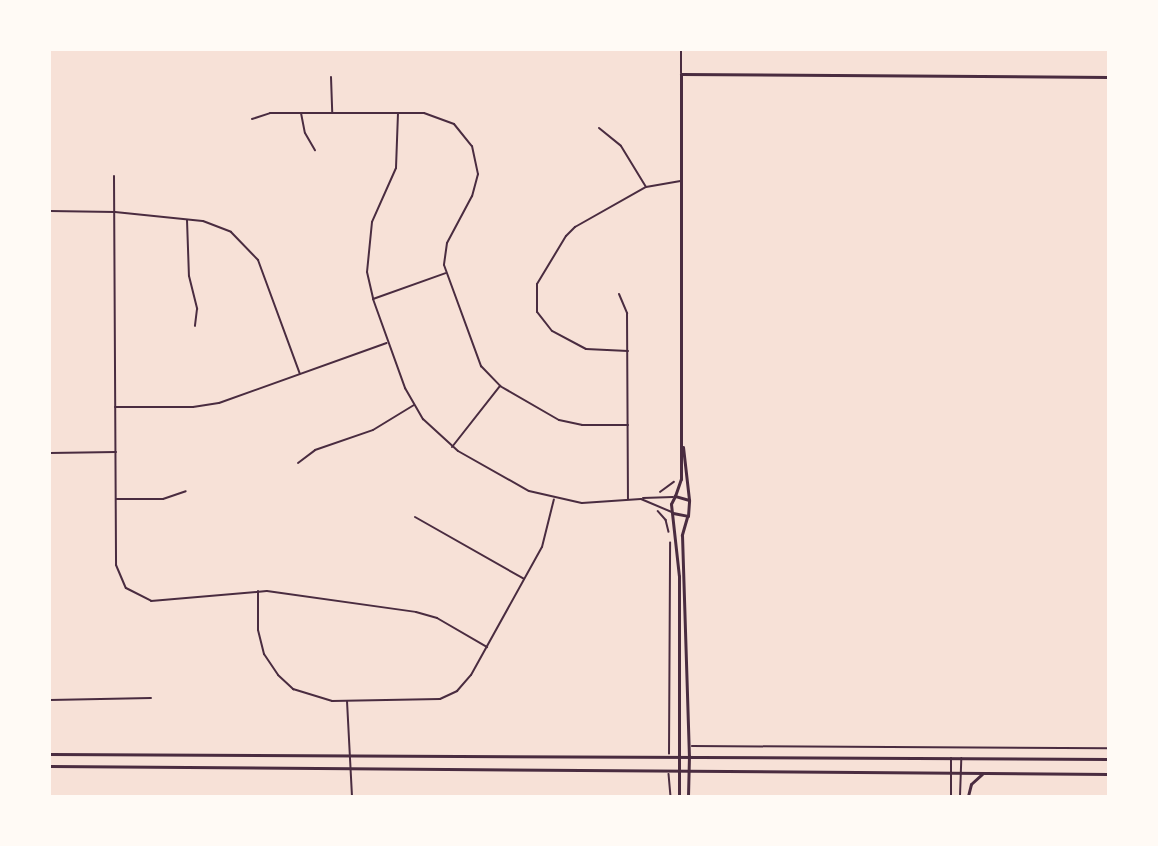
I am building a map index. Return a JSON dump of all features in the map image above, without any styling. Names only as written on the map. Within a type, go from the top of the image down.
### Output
[{"type":"main road","points":[[679,796],[680,576],[673,512],[675,496],[681,485],[681,74],[1108,77]]},
{"type":"main road","points":[[682,430],[689,500],[682,536],[689,756],[688,796]]},
{"type":"main road","points":[[675,496],[689,500]]},
{"type":"main road","points":[[673,512],[687,517]]},
{"type":"main road","points":[[50,754],[1108,759]]},
{"type":"main road","points":[[50,766],[1108,774]]},
{"type":"main road","points":[[968,796],[971,783],[983,773]]},
{"type":"street","points":[[332,77],[332,113]]},
{"type":"street","points":[[252,119],[270,113],[433,114],[463,132],[474,151],[478,174],[472,196],[447,243],[446,273],[477,359],[500,386],[564,422],[628,425]]},
{"type":"street","points":[[301,113],[305,133],[315,150]]},
{"type":"street","points":[[398,113],[396,168],[375,214],[368,244],[373,299],[414,405],[452,447],[516,485],[554,499],[587,503],[675,496]]},
{"type":"street","points":[[599,128],[621,146],[646,187]]},
{"type":"street","points":[[114,176],[117,570],[130,591],[156,601],[258,590],[421,613],[487,646]]},
{"type":"street","points":[[628,351],[586,349],[552,331],[537,312],[535,290],[570,231],[646,187],[680,181]]},
{"type":"street","points":[[50,211],[115,212],[219,226],[252,251],[300,374]]},
{"type":"street","points":[[187,220],[189,276],[197,309],[195,326]]},
{"type":"street","points":[[373,299],[446,273]]},
{"type":"street","points":[[619,294],[627,313],[628,499]]},
{"type":"street","points":[[115,407],[213,404],[388,342]]},
{"type":"street","points":[[452,447],[500,386]]},
{"type":"street","points":[[298,463],[315,450],[373,430],[414,405]]},
{"type":"street","points":[[50,453],[116,452]]},
{"type":"street","points":[[116,499],[171,498],[186,491]]},
{"type":"street","points":[[258,590],[260,640],[278,675],[310,697],[347,701],[429,701],[450,695],[466,682],[542,547],[554,499]]},
{"type":"street","points":[[641,499],[673,512]]},
{"type":"street","points":[[415,517],[525,579]]},
{"type":"street","points":[[50,700],[151,698]]},
{"type":"street","points":[[347,701],[347,768],[352,796]]},
{"type":"street","points":[[951,758],[951,796]]},
{"type":"street","points":[[960,796],[961,758]]},
{"type":"lane","points":[[681,50],[681,74]]},
{"type":"path","points":[[660,495],[674,482]]},
{"type":"path","points":[[657,505],[668,525],[671,546],[669,757]]},
{"type":"path","points":[[688,746],[1108,748]]},
{"type":"path","points":[[670,747],[679,747]]},
{"type":"path","points":[[669,771],[671,796]]}]
